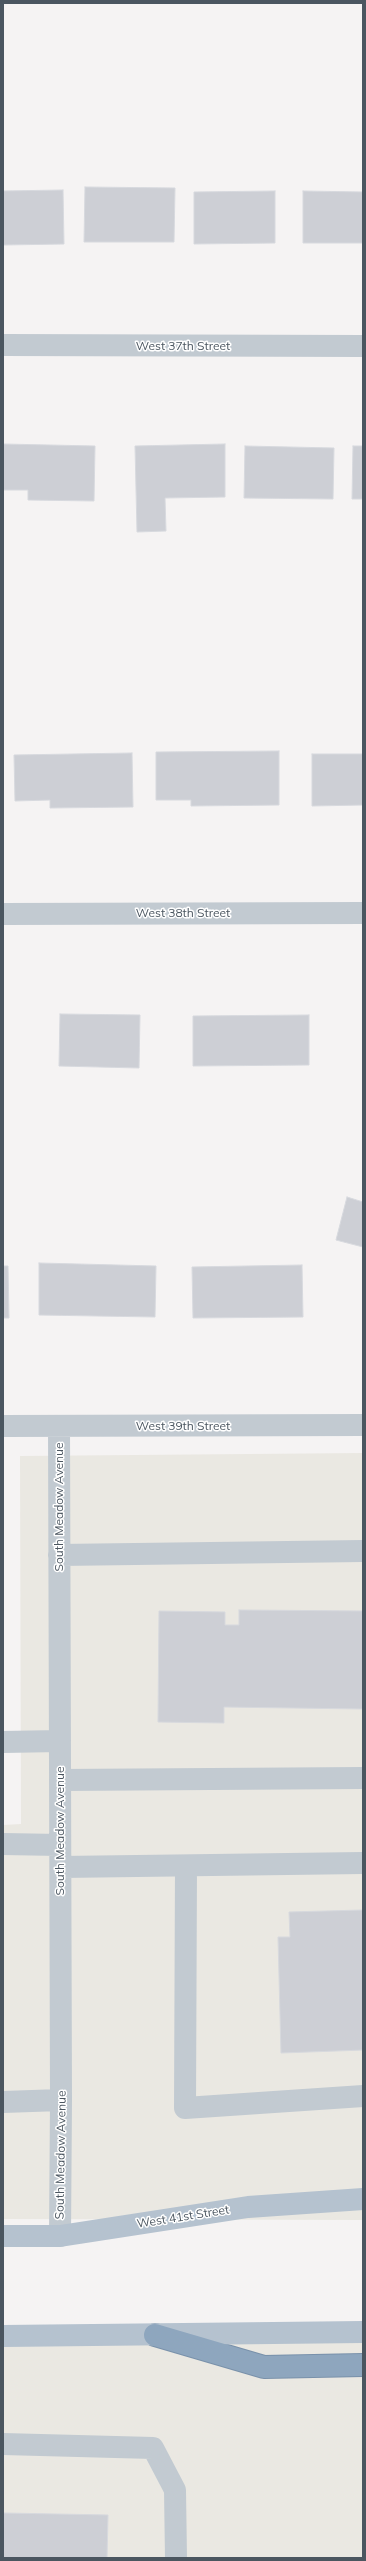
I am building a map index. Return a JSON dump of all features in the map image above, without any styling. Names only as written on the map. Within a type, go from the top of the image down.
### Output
[{"type":"highway","points":[[155,2335],[264,2367],[363,2365]]},
{"type":"main road","name":"West 41st Street","points":[[3,2236],[60,2236],[248,2207],[363,2199]]},
{"type":"main road","points":[[3,2252],[60,2236]]},
{"type":"main road","points":[[3,2336],[363,2332]]},
{"type":"street","name":"West 37th Street","points":[[3,345],[363,346]]},
{"type":"street","name":"West 38th Street","points":[[3,914],[363,913]]},
{"type":"street","name":"West 39th Street","points":[[3,1426],[363,1425]]},
{"type":"street","name":"South Meadow Avenue","points":[[59,1426],[62,2100],[60,2236]]},
{"type":"street","points":[[59,1555],[363,1552]]},
{"type":"street","points":[[3,1742],[60,1741]]},
{"type":"street","points":[[60,1780],[363,1778]]},
{"type":"street","points":[[3,1844],[60,1844]]},
{"type":"street","points":[[61,1867],[363,1864]]},
{"type":"street","points":[[186,1866],[186,2108],[363,2096]]},
{"type":"street","points":[[3,2102],[62,2100]]},
{"type":"street","points":[[3,2444],[153,2448],[175,2490],[176,2558]]},
{"type":"shaded area","points":[[363,1453],[363,2220],[3,2219],[3,1825],[21,1824],[20,1456]]},
{"type":"shaded area","points":[[3,2337],[363,2340],[363,2558],[3,2558]]},
{"type":"building","points":[[85,187],[175,188],[174,242],[84,242]]},
{"type":"building","points":[[63,190],[64,244],[3,245],[3,191]]},
{"type":"building","points":[[275,191],[275,243],[194,244],[194,192]]},
{"type":"building","points":[[303,191],[363,192],[363,243],[303,243]]},
{"type":"building","points":[[3,444],[95,446],[94,501],[28,500],[28,490],[3,490]]},
{"type":"building","points":[[225,444],[225,497],[165,498],[166,531],[137,532],[135,446]]},
{"type":"building","points":[[245,446],[334,448],[333,499],[244,498]]},
{"type":"building","points":[[353,446],[363,446],[363,499],[352,499]]},
{"type":"building","points":[[279,751],[279,805],[191,806],[191,800],[156,800],[156,752]]},
{"type":"building","points":[[132,753],[133,807],[50,808],[50,800],[15,801],[14,755]]},
{"type":"building","points":[[312,754],[363,754],[363,805],[312,806]]},
{"type":"building","points":[[60,1014],[140,1015],[139,1068],[59,1066]]},
{"type":"building","points":[[309,1015],[309,1065],[193,1066],[193,1016]]},
{"type":"building","points":[[347,1197],[363,1202],[363,1247],[336,1240]]},
{"type":"building","points":[[39,1263],[156,1266],[155,1317],[39,1315]]},
{"type":"building","points":[[302,1265],[303,1317],[193,1318],[192,1267]]},
{"type":"building","points":[[3,1266],[8,1266],[9,1318],[3,1318]]},
{"type":"building","points":[[239,1610],[363,1611],[363,1709],[224,1707],[224,1723],[158,1722],[159,1611],[225,1612],[225,1625],[239,1625]]},
{"type":"building","points":[[363,1910],[363,2050],[281,2053],[278,1937],[290,1937],[289,1912]]},
{"type":"building","points":[[3,2513],[108,2515],[107,2558],[3,2558]]}]
